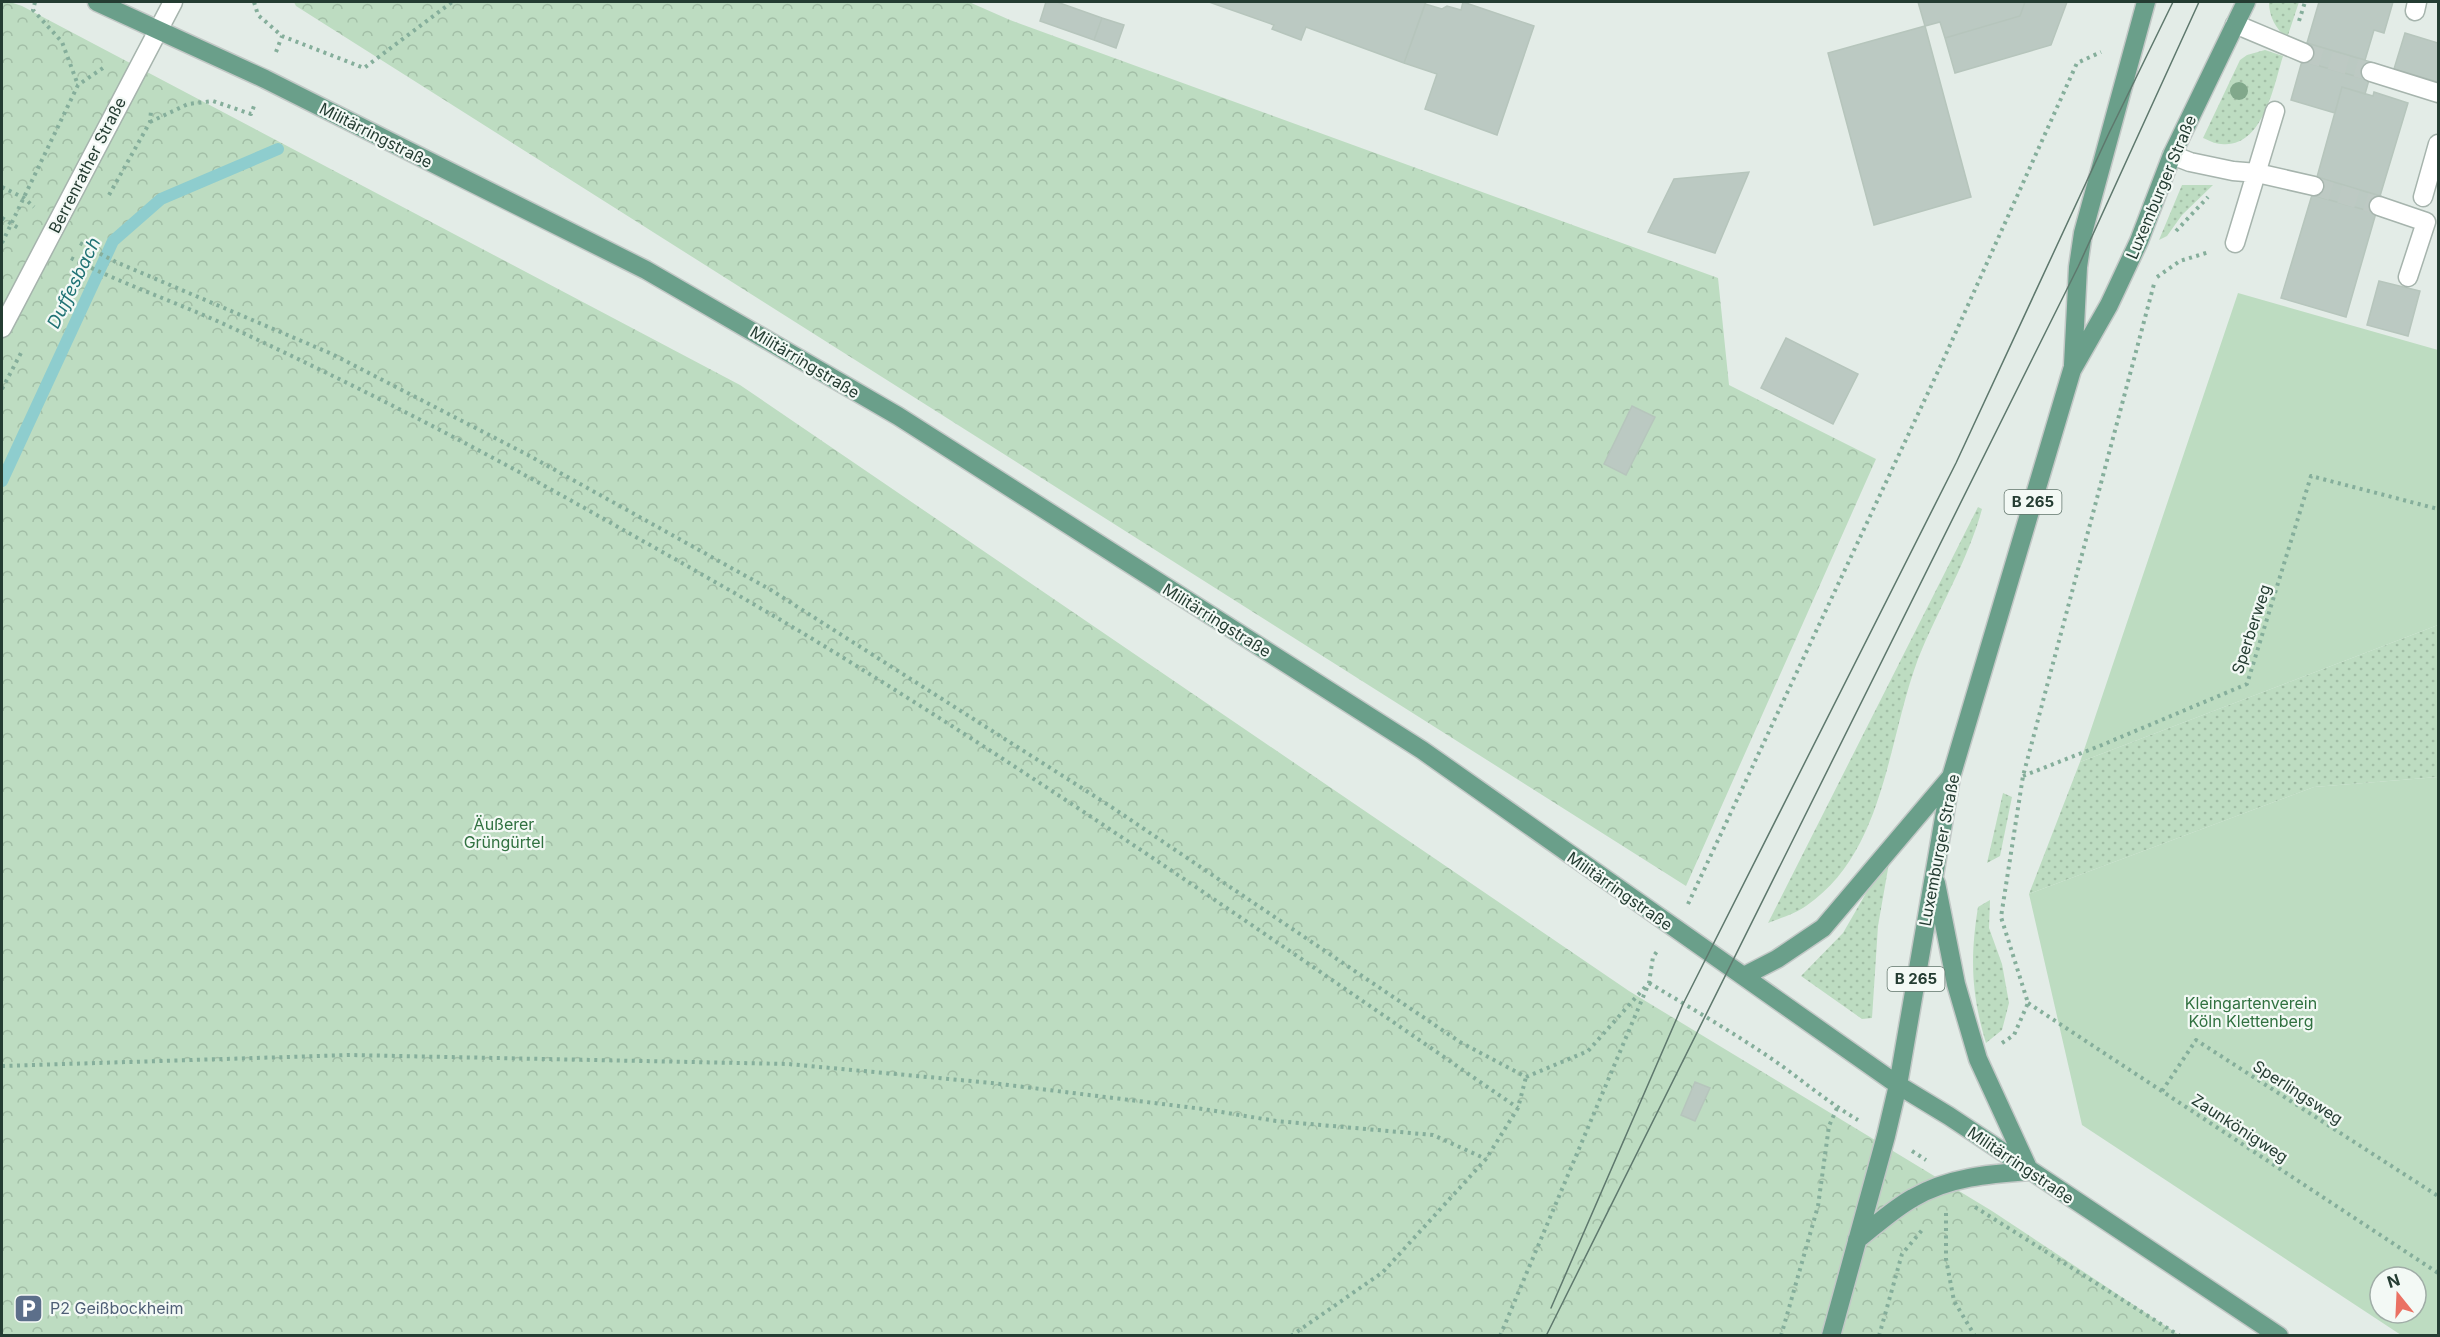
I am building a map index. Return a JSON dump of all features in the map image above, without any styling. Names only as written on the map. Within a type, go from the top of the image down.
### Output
[{"type":"main road","name":"Militärringstraße","points":[[97,2],[265,79],[646,270],[898,416],[1422,750],[1898,1085],[1949,1116],[2279,1335]]},
{"type":"main road","name":"Luxemburger Straße","points":[[2072,370],[2078,267],[2083,232],[2146,2]]},
{"type":"main road","name":"Luxemburger Straße","points":[[1831,1335],[1898,1085],[1951,777],[2072,370],[2109,305],[2139,241],[2172,155],[2246,2]]},
{"type":"main road","points":[[1744,976],[1777,959],[1823,928],[1951,777]]},
{"type":"main road","points":[[1857,1240],[1912,1198],[1941,1185],[1983,1175],[2030,1171],[1978,1059],[1956,984],[1933,873]]},
{"type":"street","name":"Berrenrather Straße","points":[[2,328],[173,2]]},
{"type":"street","points":[[2235,24],[2304,53]]},
{"type":"street","points":[[2371,72],[2439,93]]},
{"type":"street","points":[[2235,243],[2275,111]]},
{"type":"street","points":[[2423,197],[2439,144]]},
{"type":"street","points":[[2172,155],[2201,165],[2257,173],[2314,186]]},
{"type":"street","points":[[2379,206],[2426,222],[2408,277]]},
{"type":"path","points":[[36,2],[33,10],[62,42],[78,85]]},
{"type":"path","points":[[254,2],[258,15],[282,36],[364,68],[452,2]]},
{"type":"path","points":[[1673,928],[1689,902],[1941,365],[2078,63],[2137,34]]},
{"type":"path","points":[[2,243],[78,85],[105,67]]},
{"type":"path","points":[[150,122],[188,104],[213,101],[251,114]]},
{"type":"path","points":[[2,187],[24,198]]},
{"type":"path","points":[[2,218],[12,224]]},
{"type":"path","points":[[1997,1047],[2014,1035],[2028,1003],[2001,917],[2023,776],[2156,277],[2180,261],[2235,243]]},
{"type":"path","points":[[81,244],[116,262],[332,354],[528,455],[771,590],[1110,806],[1460,1042],[1526,1077]]},
{"type":"path","points":[[85,265],[237,330],[371,395],[591,512],[828,648],[1060,797],[1518,1108]]},
{"type":"path","name":"Sperberweg","points":[[2023,776],[2102,746],[2247,684],[2311,476],[2439,509]]},
{"type":"path","points":[[1526,1077],[1587,1050],[1648,983]]},
{"type":"path","points":[[1648,983],[1705,1015],[1777,1063],[1837,1108],[1922,1157]]},
{"type":"path","points":[[1500,1335],[1648,983]]},
{"type":"path","name":"Zaunkönigweg","points":[[2028,1003],[2439,1273]]},
{"type":"path","name":"Sperlingsweg","points":[[2162,1091],[2196,1040],[2439,1196]]},
{"type":"path","points":[[2,1066],[350,1055],[788,1064],[992,1083],[1203,1109],[1276,1121],[1433,1135],[1486,1160]]},
{"type":"path","points":[[1291,1335],[1383,1272],[1486,1160],[1518,1108],[1526,1077]]},
{"type":"path","points":[[1781,1335],[1818,1206],[1829,1126],[1837,1108]]},
{"type":"path","points":[[1941,1185],[2180,1335]]},
{"type":"path","points":[[1938,1221],[1947,1220],[1946,1259],[1954,1301],[1975,1335]]},
{"type":"path","points":[[1879,1335],[1902,1254],[1929,1222]]},
{"type":"green space","name":"Äußerer Grüngürtel","points":[[2,2],[22,6],[740,385],[1629,991],[1992,1211],[2179,1335],[2,1336]]},
{"type":"green space","points":[[294,2],[969,2],[1010,20],[1718,278],[1729,385],[1876,459],[1686,886],[296,6]]},
{"type":"green space","points":[[2269,2],[2299,2],[2287,38],[2274,22]]},
{"type":"green space","points":[[2265,50],[2283,56],[2271,98],[2257,126],[2235,143],[2219,144],[2203,138],[2240,60],[2247,55]]},
{"type":"green space","points":[[2182,185],[2213,185],[2182,215],[2167,236],[2159,240]]},
{"type":"green space","points":[[2238,293],[2438,350],[2438,625],[2080,762]]},
{"type":"green space","points":[[1978,507],[1982,509],[1969,547],[1918,659],[1880,793],[1868,826],[1852,856],[1832,883],[1802,909],[1768,923]]},
{"type":"green space","points":[[2438,625],[2438,777],[2314,787],[2029,894],[2080,762]]},
{"type":"green space","name":"Kleingartenverein Köln Klettenberg","points":[[2438,777],[2438,1335],[2401,1335],[2386,1325],[2428,1325],[2428,1265],[2368,1265],[2368,1313],[2082,1125],[2029,894],[2314,787]]},
{"type":"green space","points":[[2003,793],[2012,797],[2000,856],[1987,863]]},
{"type":"green space","points":[[1884,862],[1889,863],[1878,926],[1872,1018],[1862,1019],[1801,976],[1843,933]]},
{"type":"green space","points":[[1990,900],[1989,928],[2002,964],[2009,1003],[2002,1030],[1986,1043],[1977,1008],[1973,959],[1978,907]]},
{"type":"building","points":[[1046,2],[1057,2],[1102,18],[1094,40],[1040,21]]},
{"type":"building","points":[[1209,2],[1426,2],[1404,63],[1306,27],[1301,40],[1272,29],[1274,25]]},
{"type":"building","points":[[1463,2],[1534,26],[1497,135],[1425,109],[1437,74],[1404,63],[1425,4],[1442,9],[1447,6],[1461,10]]},
{"type":"building","points":[[1918,2],[2025,2],[2020,16],[1945,38],[1940,22],[1925,26]]},
{"type":"building","points":[[2025,2],[2067,2],[2051,45],[1955,73],[1945,38],[2020,16]]},
{"type":"building","points":[[2319,2],[2393,2],[2384,33],[2374,30],[2365,60],[2307,43]]},
{"type":"building","points":[[1102,18],[1124,25],[1116,48],[1094,40]]},
{"type":"building","points":[[1925,26],[1971,197],[1874,225],[1828,53]]},
{"type":"building","points":[[2405,33],[2438,43],[2438,82],[2394,69]]},
{"type":"building","points":[[2307,43],[2374,63],[2369,80],[2302,61]]},
{"type":"building","points":[[2302,61],[2369,80],[2365,94],[2342,87],[2335,113],[2291,100]]},
{"type":"building","points":[[2342,87],[2373,96],[2374,92],[2408,103],[2380,196],[2317,177]]},
{"type":"building","points":[[1749,172],[1715,253],[1648,232],[1674,179]]},
{"type":"building","points":[[2317,177],[2381,196],[2376,213],[2312,195]]},
{"type":"building","points":[[2312,195],[2376,213],[2346,317],[2281,298]]},
{"type":"building","points":[[2379,281],[2420,291],[2408,336],[2367,325]]},
{"type":"building","points":[[1786,338],[1858,374],[1833,424],[1761,388]]},
{"type":"building","points":[[1632,406],[1655,417],[1626,475],[1604,464]]},
{"type":"building","points":[[1695,1082],[1710,1088],[1695,1121],[1681,1115]]},
{"type":"waterway","name":"Duffesbach","points":[[2,481],[113,241],[161,199],[278,149]]},
{"type":"tunnel","points":[[2304,53],[2371,72]]},
{"type":"tunnel","points":[[2314,186],[2379,206]]},
{"type":"tram line","points":[[1551,1308],[1683,1004],[1956,463],[2110,131],[2173,2]]},
{"type":"tram line","points":[[1546,1336],[2078,267],[2199,2]]},
{"type":"place","name":"P2 Geißbockheim","points":[[29,1308]]}]
